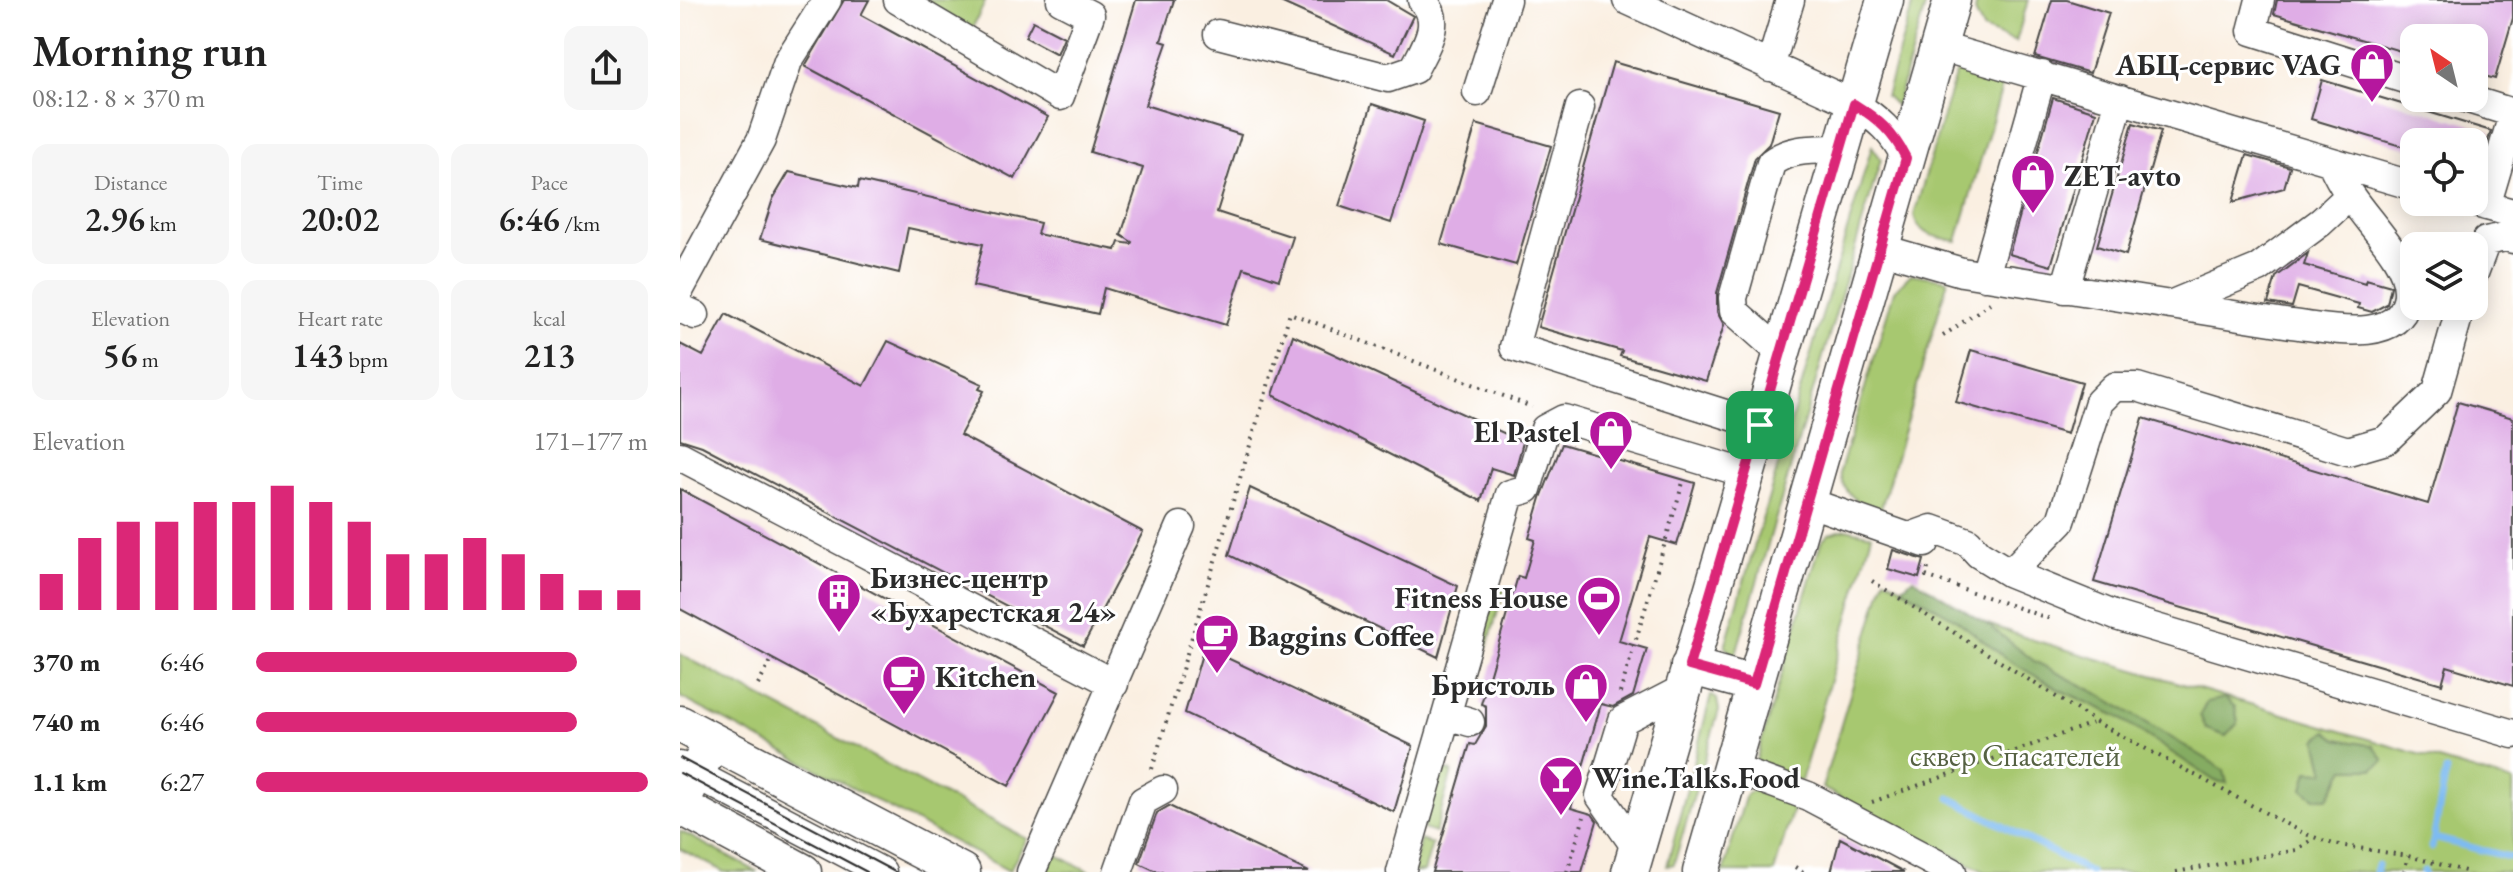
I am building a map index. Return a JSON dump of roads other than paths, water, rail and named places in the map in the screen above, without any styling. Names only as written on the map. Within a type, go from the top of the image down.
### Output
[{"type":"main road","points":[[1638,862],[1686,678],[1885,0]]},
{"type":"main road","points":[[1701,872],[1805,501],[1952,0]]},
{"type":"main road","points":[[1686,678],[1754,684]]},
{"type":"main road","points":[[680,724],[962,872]]},
{"type":"main road","points":[[712,742],[684,787],[803,872]]},
{"type":"street","points":[[680,289],[761,140],[788,61],[827,0]]},
{"type":"street","points":[[898,0],[1060,96],[1093,8],[1061,0]]},
{"type":"street","points":[[1218,34],[1388,78],[1414,69],[1434,28],[1429,6],[1422,0]]},
{"type":"street","points":[[1477,92],[1506,0]]},
{"type":"street","points":[[1627,0],[1854,104],[1877,118],[1895,136],[1906,158]]},
{"type":"street","points":[[1770,67],[1790,0]]},
{"type":"street","points":[[2260,0],[2252,31],[2400,78]]},
{"type":"street","points":[[1938,46],[2400,182]]},
{"type":"street","points":[[1985,276],[2042,75]]},
{"type":"street","points":[[2065,289],[2120,99]]},
{"type":"street","points":[[2488,106],[2513,114],[2490,207]]},
{"type":"street","points":[[1580,107],[1514,347],[1760,425]]},
{"type":"street","points":[[1781,353],[1734,311],[1733,298],[1771,163],[1782,154],[1799,150],[1841,149]]},
{"type":"street","points":[[1879,248],[1985,276],[2170,305],[2342,329],[2390,325],[2406,307],[2409,291],[2405,273],[2348,197],[2332,163]]},
{"type":"street","points":[[2170,305],[2259,268],[2321,222],[2348,197]]},
{"type":"street","points":[[2488,241],[2505,237],[2513,239]]},
{"type":"street","points":[[2010,573],[2061,521],[2099,402],[2114,387],[2137,387],[2348,451],[2386,440],[2437,391],[2457,320]]},
{"type":"street","points":[[1401,872],[1458,718],[1510,494],[1527,489],[1545,429],[1564,419],[1745,473]]},
{"type":"street","points":[[680,456],[1114,684]]},
{"type":"street","points":[[1805,501],[1965,557],[1979,554],[2010,573],[2116,616],[2513,734]]},
{"type":"street","points":[[1031,872],[1181,526]]},
{"type":"street","points":[[1638,862],[1600,796],[1623,720],[1686,678]]},
{"type":"street","points":[[1731,768],[1808,796],[1952,872]]},
{"type":"street","points":[[684,787],[882,872]]},
{"type":"street","points":[[1118,872],[1153,795]]},
{"type":"waterway","points":[[2432,847],[2446,771]]},
{"type":"waterway","points":[[1950,798],[2090,872]]},
{"type":"waterway","points":[[2434,838],[2509,857]]},
{"type":"waterway","points":[[2376,872],[2378,865]]},
{"type":"tram line","points":[[680,758],[895,872]]},
{"type":"tram line","points":[[680,773],[867,872]]},
{"type":"place","name":"АБЦ-сервис VAG","points":[[2372,104]]},
{"type":"place","name":"ZET-avto","points":[[2033,215]]},
{"type":"place","name":"El Pastel","points":[[1611,471]]},
{"type":"place","name":"Бизнес-центр «Бухарестская 24»","points":[[839,634]]},
{"type":"place","name":"Fitness House","points":[[1599,637]]},
{"type":"place","name":"Baggins Coffee","points":[[1217,675]]},
{"type":"place","name":"Kitchen","points":[[904,716]]},
{"type":"place","name":"Бристоль","points":[[1586,724]]},
{"type":"place","name":"Wine.Talks.Food","points":[[1561,817]]},
{"type":"park label","name":"cквер Спасателей","points":[[2015,756]]}]
